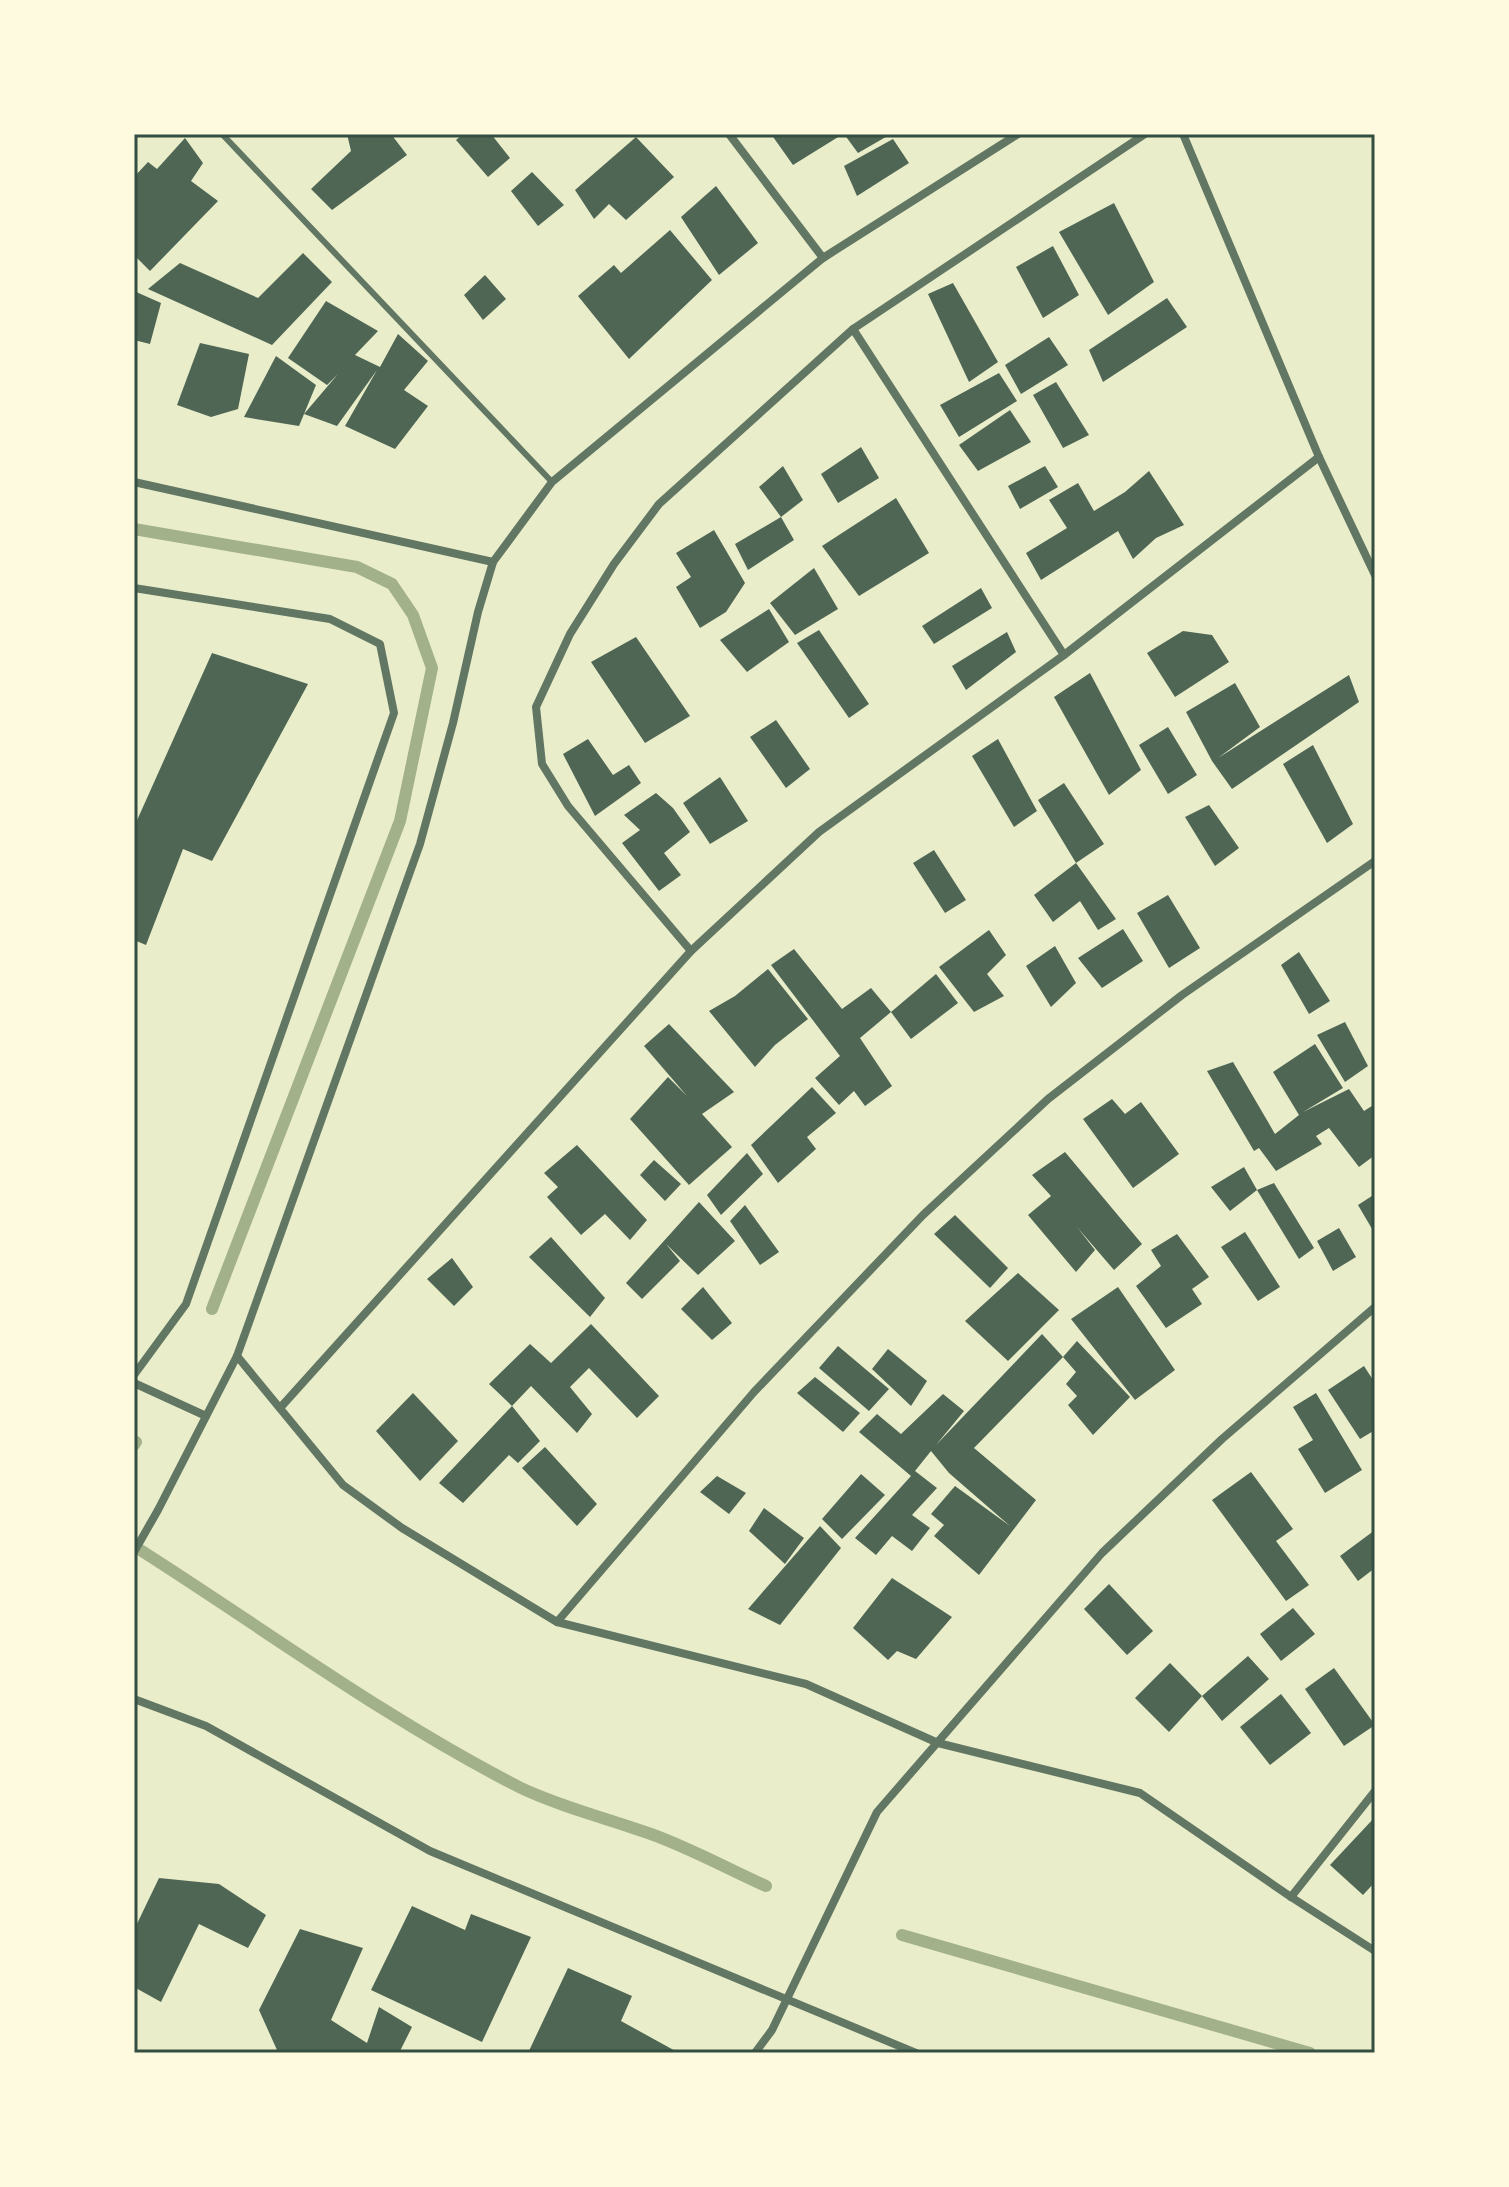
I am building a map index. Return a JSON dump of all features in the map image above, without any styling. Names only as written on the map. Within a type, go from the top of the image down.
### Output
[{"type":"street","points":[[729,134],[823,258]]},
{"type":"street","points":[[134,1552],[237,1356],[420,844],[493,562],[552,482],[823,258],[1018,134]]},
{"type":"street","points":[[691,951],[568,806],[542,764],[536,707],[570,634],[614,564],[659,504],[853,329],[1145,134]]},
{"type":"street","points":[[1183,134],[1319,457],[1375,575]]},
{"type":"street","points":[[853,329],[1064,655]]},
{"type":"street","points":[[280,1408],[691,951],[819,832],[1064,655],[1319,457]]},
{"type":"street","points":[[134,482],[493,562]]},
{"type":"street","points":[[134,588],[330,619],[380,644],[394,713],[186,1304],[134,1375]]},
{"type":"street","points":[[557,1622],[754,1392],[923,1215],[968,1173],[1048,1099],[1182,995],[1375,861]]},
{"type":"street","points":[[755,2053],[772,2030],[877,1812],[1102,1553],[1222,1439],[1375,1307]]},
{"type":"street","points":[[237,1356],[343,1485],[402,1528],[557,1622],[806,1684],[938,1743],[1140,1793],[1375,1951]]},
{"type":"street","points":[[134,1383],[206,1416]]},
{"type":"street","points":[[134,1699],[206,1726],[430,1851],[916,2053]]},
{"type":"street","points":[[1291,1897],[1375,1791]]},
{"type":"lane","points":[[222,134],[552,482]]},
{"type":"building","points":[[347,134],[391,134],[407,155],[332,210],[311,189],[351,151]]},
{"type":"building","points":[[463,134],[491,134],[510,158],[488,177],[456,140]]},
{"type":"building","points":[[771,134],[843,134],[793,165]]},
{"type":"building","points":[[844,134],[891,134],[858,153]]},
{"type":"building","points":[[636,137],[674,177],[626,220],[609,204],[594,219],[575,190]]},
{"type":"building","points":[[185,138],[203,163],[191,181],[218,201],[150,271],[134,255],[134,177],[148,162],[157,169]]},
{"type":"building","points":[[893,139],[909,163],[857,196],[844,166]]},
{"type":"building","points":[[532,172],[564,205],[538,226],[511,191]]},
{"type":"building","points":[[716,186],[758,243],[719,275],[681,217]]},
{"type":"building","points":[[1114,203],[1154,282],[1108,315],[1059,232]]},
{"type":"building","points":[[670,230],[712,280],[629,359],[578,296],[614,265],[621,273]]},
{"type":"building","points":[[1053,246],[1079,295],[1043,318],[1016,267]]},
{"type":"building","points":[[303,253],[332,282],[272,345],[148,289],[180,263],[258,298]]},
{"type":"building","points":[[485,275],[506,299],[483,320],[464,295]]},
{"type":"building","points":[[953,283],[998,362],[969,382],[928,294]]},
{"type":"building","points":[[134,291],[161,303],[150,344],[134,340]]},
{"type":"building","points":[[1167,298],[1187,327],[1103,382],[1089,350]]},
{"type":"building","points":[[326,301],[378,331],[355,355],[380,367],[398,334],[428,361],[404,390],[428,406],[395,449],[345,426],[377,370],[337,426],[304,414],[338,374],[327,385],[288,358]]},
{"type":"building","points":[[1049,337],[1068,365],[1021,394],[1005,365]]},
{"type":"building","points":[[200,343],[249,354],[238,409],[211,417],[177,405]]},
{"type":"building","points":[[276,356],[316,385],[299,426],[244,417]]},
{"type":"building","points":[[999,373],[1017,401],[959,437],[940,405]]},
{"type":"building","points":[[1056,382],[1089,435],[1063,448],[1033,395]]},
{"type":"building","points":[[1010,410],[1031,442],[978,471],[959,445]]},
{"type":"building","points":[[861,447],[879,478],[838,503],[821,474]]},
{"type":"building","points":[[783,466],[803,500],[781,517],[759,487]]},
{"type":"building","points":[[1045,466],[1058,487],[1020,509],[1008,486]]},
{"type":"building","points":[[1149,471],[1184,525],[1156,538],[1133,559],[1118,531],[1041,580],[1026,553],[1067,528],[1049,500],[1078,483],[1094,511],[1125,492]]},
{"type":"building","points":[[896,498],[929,553],[859,596],[822,546]]},
{"type":"building","points":[[781,517],[794,540],[748,570],[735,544]]},
{"type":"building","points":[[714,530],[745,583],[726,612],[700,628],[676,587],[691,577],[676,553]]},
{"type":"building","points":[[814,568],[838,609],[795,635],[770,603]]},
{"type":"building","points":[[981,588],[992,608],[934,644],[922,626]]},
{"type":"building","points":[[769,609],[789,642],[747,672],[720,640]]},
{"type":"building","points":[[819,630],[869,704],[849,718],[797,643]]},
{"type":"building","points":[[1183,631],[1212,635],[1229,662],[1175,697],[1147,653]]},
{"type":"building","points":[[1007,632],[1016,652],[966,690],[952,666]]},
{"type":"building","points":[[636,637],[690,716],[645,743],[591,662]]},
{"type":"building","points":[[212,653],[308,684],[212,861],[183,849],[146,945],[134,940],[134,827]]},
{"type":"building","points":[[1090,673],[1141,770],[1109,795],[1054,697]]},
{"type":"building","points":[[1349,675],[1359,702],[1232,789],[1212,761],[1186,712],[1235,683],[1260,727],[1218,758]]},
{"type":"building","points":[[776,720],[810,769],[786,788],[750,737]]},
{"type":"building","points":[[1168,727],[1197,775],[1168,794],[1139,745]]},
{"type":"building","points":[[588,739],[613,775],[629,765],[641,783],[595,816],[563,754]]},
{"type":"building","points":[[998,739],[1037,811],[1014,827],[972,756]]},
{"type":"building","points":[[1313,745],[1353,824],[1327,843],[1283,764]]},
{"type":"building","points":[[720,777],[748,821],[710,844],[683,803]]},
{"type":"building","points":[[1064,783],[1104,844],[1076,863],[1038,800]]},
{"type":"building","points":[[656,793],[673,808],[690,832],[664,853],[681,875],[659,891],[622,843],[640,830],[624,815]]},
{"type":"building","points":[[1209,805],[1239,848],[1215,866],[1185,817]]},
{"type":"building","points":[[934,850],[966,900],[945,913],[913,863]]},
{"type":"building","points":[[1076,863],[1116,919],[1098,930],[1080,901],[1053,922],[1034,895]]},
{"type":"building","points":[[1168,895],[1200,948],[1169,968],[1137,913]]},
{"type":"building","points":[[1123,929],[1143,961],[1102,988],[1078,958]]},
{"type":"building","points":[[989,930],[1006,955],[987,974],[1004,996],[974,1012],[939,967]]},
{"type":"building","points":[[1055,946],[1076,983],[1051,1007],[1026,966]]},
{"type":"building","points":[[794,949],[842,1009],[871,988],[891,1012],[860,1038],[892,1086],[865,1106],[854,1091],[839,1105],[815,1078],[840,1056],[771,965]]},
{"type":"building","points":[[1299,952],[1330,1001],[1309,1014],[1281,965]]},
{"type":"building","points":[[768,969],[808,1019],[775,1045],[755,1067],[709,1011],[735,996]]},
{"type":"building","points":[[936,974],[958,1003],[911,1039],[891,1012]]},
{"type":"building","points":[[1345,1022],[1368,1066],[1345,1082],[1317,1035]]},
{"type":"building","points":[[669,1024],[734,1092],[702,1114],[732,1147],[689,1185],[630,1119],[668,1077],[687,1096],[644,1046]]},
{"type":"building","points":[[1315,1044],[1343,1088],[1303,1112],[1349,1089],[1364,1111],[1375,1104],[1375,1155],[1359,1167],[1329,1128],[1316,1136],[1322,1144],[1276,1171],[1259,1148],[1254,1151],[1207,1071],[1233,1062],[1275,1134],[1299,1115],[1273,1072]]},
{"type":"building","points":[[812,1087],[836,1113],[807,1137],[816,1149],[778,1183],[751,1145]]},
{"type":"building","points":[[1112,1099],[1125,1114],[1141,1102],[1179,1154],[1133,1188],[1083,1119]]},
{"type":"building","points":[[577,1145],[647,1220],[630,1240],[605,1214],[581,1235],[547,1197],[558,1187],[544,1173]]},
{"type":"building","points":[[1065,1152],[1142,1244],[1114,1270],[1077,1227],[1095,1250],[1076,1272],[1028,1215],[1051,1196],[1032,1175]]},
{"type":"building","points":[[747,1153],[763,1174],[721,1215],[707,1195]]},
{"type":"building","points":[[654,1160],[681,1184],[665,1201],[640,1175]]},
{"type":"building","points":[[1244,1167],[1257,1190],[1230,1211],[1211,1187]]},
{"type":"building","points":[[1274,1183],[1314,1248],[1299,1259],[1257,1190]]},
{"type":"building","points":[[1375,1194],[1375,1234],[1358,1205]]},
{"type":"building","points":[[699,1202],[735,1241],[698,1275],[666,1244],[680,1261],[642,1299],[626,1283]]},
{"type":"building","points":[[745,1205],[779,1252],[760,1265],[730,1221]]},
{"type":"building","points":[[955,1215],[1008,1268],[990,1288],[934,1234]]},
{"type":"building","points":[[1339,1228],[1356,1257],[1333,1271],[1317,1241]]},
{"type":"building","points":[[1245,1232],[1280,1287],[1258,1301],[1221,1247]]},
{"type":"building","points":[[1177,1234],[1209,1277],[1192,1289],[1202,1304],[1166,1328],[1136,1286],[1161,1266],[1151,1250]]},
{"type":"building","points":[[551,1237],[605,1298],[590,1317],[529,1257]]},
{"type":"building","points":[[452,1258],[473,1287],[454,1306],[427,1279]]},
{"type":"building","points":[[1018,1273],[1059,1310],[1008,1361],[965,1321]]},
{"type":"building","points":[[703,1287],[732,1323],[712,1340],[681,1309]]},
{"type":"building","points":[[1118,1287],[1175,1370],[1135,1400],[1071,1319]]},
{"type":"building","points":[[591,1324],[659,1396],[637,1418],[589,1368],[570,1387],[592,1414],[577,1433],[531,1386],[512,1406],[489,1384],[530,1344],[551,1363]]},
{"type":"building","points":[[1042,1334],[1063,1357],[974,1448],[1036,1500],[979,1575],[934,1536],[944,1525],[931,1514],[955,1486],[1010,1526],[949,1473],[931,1451],[915,1471],[937,1488],[912,1515],[930,1528],[912,1551],[892,1536],[876,1555],[855,1538],[911,1476],[859,1432],[877,1414],[901,1434],[943,1394],[964,1411],[936,1445]]},
{"type":"building","points":[[1077,1341],[1130,1397],[1093,1435],[1068,1405],[1077,1396],[1066,1384],[1076,1372],[1063,1357]]},
{"type":"building","points":[[838,1346],[889,1389],[869,1411],[819,1368]]},
{"type":"building","points":[[888,1349],[927,1381],[911,1406],[872,1369]]},
{"type":"building","points":[[1364,1366],[1375,1383],[1375,1430],[1360,1439],[1328,1390]]},
{"type":"building","points":[[815,1377],[860,1413],[843,1432],[797,1393]]},
{"type":"building","points":[[413,1393],[458,1441],[420,1481],[376,1431]]},
{"type":"building","points":[[1316,1393],[1362,1470],[1325,1493],[1298,1449],[1313,1440],[1293,1407]]},
{"type":"building","points":[[512,1406],[540,1441],[518,1463],[509,1455],[463,1503],[439,1483]]},
{"type":"building","points":[[545,1447],[597,1504],[577,1526],[522,1468]]},
{"type":"building","points":[[1251,1472],[1293,1529],[1276,1541],[1309,1585],[1286,1601],[1212,1500]]},
{"type":"building","points":[[861,1474],[885,1495],[842,1539],[822,1519]]},
{"type":"building","points":[[717,1476],[746,1493],[729,1514],[700,1492]]},
{"type":"building","points":[[764,1508],[804,1538],[785,1564],[749,1531]]},
{"type":"building","points":[[820,1526],[841,1548],[780,1625],[748,1609]]},
{"type":"building","points":[[1375,1530],[1375,1568],[1358,1581],[1340,1556]]},
{"type":"building","points":[[892,1578],[952,1617],[916,1659],[897,1651],[888,1660],[853,1628]]},
{"type":"building","points":[[1109,1584],[1153,1631],[1127,1655],[1084,1609]]},
{"type":"building","points":[[1293,1608],[1315,1634],[1281,1661],[1260,1634]]},
{"type":"building","points":[[1248,1656],[1269,1679],[1222,1721],[1202,1696]]},
{"type":"building","points":[[1170,1663],[1202,1696],[1169,1732],[1135,1698]]},
{"type":"building","points":[[1334,1668],[1375,1725],[1344,1746],[1305,1689]]},
{"type":"building","points":[[1281,1694],[1311,1733],[1270,1765],[1240,1727]]},
{"type":"building","points":[[1375,1817],[1375,1882],[1363,1895],[1330,1865]]},
{"type":"building","points":[[159,1878],[219,1884],[266,1915],[248,1948],[199,1924],[161,2002],[134,1987],[134,1930]]},
{"type":"building","points":[[412,1906],[465,1930],[471,1914],[531,1937],[482,2042],[371,1990]]},
{"type":"building","points":[[300,1929],[363,1948],[331,2020],[367,2043],[379,2007],[412,2027],[399,2053],[285,2053],[277,2050],[259,2010]]},
{"type":"building","points":[[568,1968],[632,1996],[621,2021],[679,2053],[528,2053]]},
{"type":"waterway","points":[[134,529],[357,567],[392,584],[413,615],[432,668],[400,821],[212,1309]]},
{"type":"waterway","points":[[134,1546],[372,1702],[519,1787],[666,1840],[766,1886]]},
{"type":"waterway","points":[[902,1935],[1310,2053]]}]
